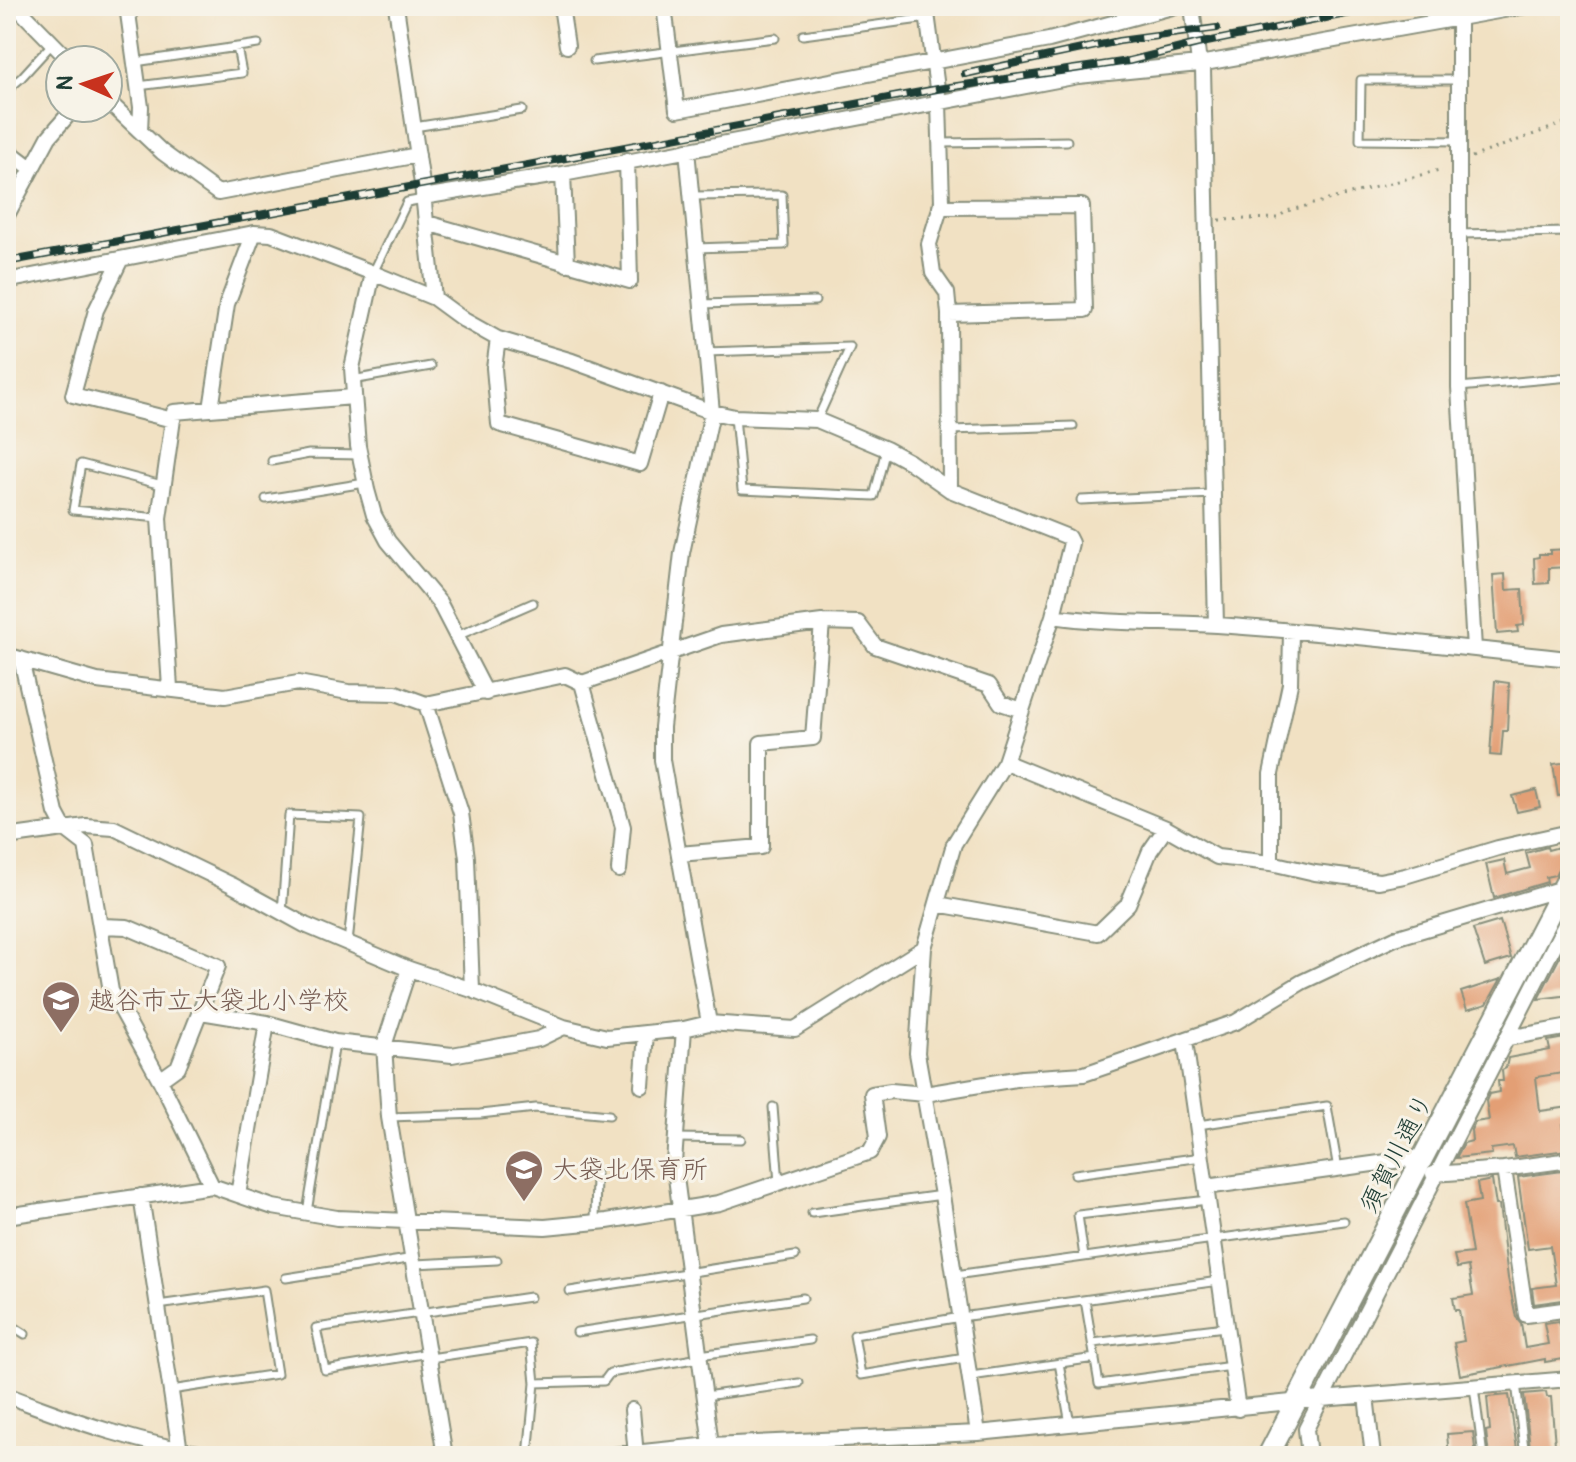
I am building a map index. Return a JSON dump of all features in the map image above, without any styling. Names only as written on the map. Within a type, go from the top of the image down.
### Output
[{"type":"street","points":[[16,6],[53,42]]},
{"type":"street","points":[[127,6],[138,86],[140,131]]},
{"type":"street","points":[[396,6],[427,223],[434,298]]},
{"type":"street","points":[[561,6],[567,46]]},
{"type":"street","points":[[664,6],[677,110],[1049,40],[1176,6]]},
{"type":"street","points":[[1192,6],[1199,64],[1203,69],[1216,625]]},
{"type":"street","points":[[423,198],[1078,76],[1199,64],[1526,6]]},
{"type":"street","points":[[927,12],[939,103],[940,143],[940,207],[929,244],[933,273],[947,293],[949,314],[950,490]]},
{"type":"street","points":[[1459,18],[1459,387],[1474,649]]},
{"type":"street","points":[[124,116],[162,152],[218,193],[418,155]]},
{"type":"street","points":[[6,217],[49,137],[60,124]]},
{"type":"street","points":[[6,149],[31,168]]},
{"type":"street","points":[[687,150],[712,412],[682,553],[662,727],[662,760],[709,1023]]},
{"type":"street","points":[[427,223],[630,281],[627,160]]},
{"type":"street","points":[[563,174],[567,264]]},
{"type":"street","points":[[940,207],[1082,206],[1085,310],[949,314]]},
{"type":"street","points":[[211,409],[227,304],[254,233]]},
{"type":"street","points":[[6,281],[254,233],[271,234],[434,298],[498,339],[572,361],[712,412],[735,417],[817,420],[886,449],[950,490],[1068,537],[1071,543],[1053,616],[1005,762],[954,844],[924,948],[917,1053],[978,1433]]},
{"type":"street","points":[[120,261],[96,310],[73,395],[173,420]]},
{"type":"street","points":[[373,273],[352,368],[365,483],[374,515],[388,541],[439,602],[486,693]]},
{"type":"street","points":[[498,339],[494,368],[499,424],[640,464],[661,393]]},
{"type":"street","points":[[170,688],[159,518],[174,412],[353,397]]},
{"type":"street","points":[[1053,616],[1086,621],[1216,625],[1399,639],[1570,659]]},
{"type":"street","points":[[679,854],[761,847],[761,743],[813,738],[822,622]]},
{"type":"street","points":[[6,655],[97,681],[225,696],[298,683],[348,692],[396,693],[426,704],[565,675],[582,683],[721,635],[822,622],[858,623],[875,646],[989,685],[1001,703],[1022,710]]},
{"type":"street","points":[[1271,863],[1271,774],[1290,684],[1291,631]]},
{"type":"street","points":[[21,659],[56,813],[64,828],[86,845],[111,991],[160,1080],[212,1186]]},
{"type":"street","points":[[582,683],[623,827],[619,870]]},
{"type":"street","points":[[426,704],[461,813],[467,858],[472,990]]},
{"type":"street","points":[[1005,762],[1166,828],[1217,857],[1379,881],[1570,832]]},
{"type":"street","points":[[6,837],[64,828],[114,828],[219,878],[282,913],[409,969],[472,990],[564,1027],[607,1037],[684,1029],[709,1023],[795,1029],[924,948]]},
{"type":"street","points":[[937,904],[1098,933],[1128,904],[1150,851],[1166,828]]},
{"type":"street","points":[[1309,1456],[1306,1429],[1426,1167],[1508,1038],[1566,897]]},
{"type":"street","points":[[6,1216],[212,1186],[273,1207],[337,1218],[545,1227],[681,1211],[719,1203],[870,1152],[878,1137],[872,1094],[891,1091],[925,1094],[1022,1078],[1084,1074],[1236,1022],[1302,982],[1395,938],[1566,897]]},
{"type":"street","name":"須賀川通り","points":[[1268,1456],[1426,1167],[1566,897]]},
{"type":"street","points":[[101,926],[127,927],[218,966],[178,1067],[160,1080]]},
{"type":"street","points":[[409,969],[384,1046],[389,1117],[445,1456]]},
{"type":"street","points":[[201,1012],[267,1023],[335,1042],[452,1055],[539,1039],[564,1027]]},
{"type":"street","points":[[238,1195],[267,1023]]},
{"type":"street","points":[[1508,1038],[1570,1027]]},
{"type":"street","points":[[684,1029],[674,1162],[711,1445]]},
{"type":"street","points":[[642,1086],[646,1033]]},
{"type":"street","points":[[1185,1041],[1238,1409]]},
{"type":"street","points":[[1207,1194],[1338,1169],[1504,1169],[1570,1160]]},
{"type":"street","points":[[1504,1169],[1526,1315],[1570,1309]]},
{"type":"street","points":[[141,1196],[180,1451]]},
{"type":"street","points":[[604,1456],[711,1445],[978,1433],[1321,1399],[1570,1379]]},
{"type":"street","points":[[6,1395],[73,1421],[180,1451],[217,1456]]},
{"type":"street","points":[[1366,1396],[1373,1456]]},
{"type":"street","points":[[632,1410],[636,1454]]},
{"type":"lane","points":[[803,35],[927,12]]},
{"type":"lane","points":[[594,61],[775,38]]},
{"type":"lane","points":[[6,91],[53,42]]},
{"type":"lane","points":[[135,62],[258,44]]},
{"type":"lane","points":[[138,86],[242,73],[237,47]]},
{"type":"lane","points":[[1459,80],[1361,80],[1360,140],[1460,141]]},
{"type":"lane","points":[[414,127],[522,110]]},
{"type":"lane","points":[[940,143],[1067,141]]},
{"type":"lane","points":[[691,196],[782,195],[784,245],[696,248]]},
{"type":"lane","points":[[373,273],[407,202],[423,198]]},
{"type":"lane","points":[[1458,234],[1570,232]]},
{"type":"lane","points":[[701,304],[815,301]]},
{"type":"lane","points":[[706,352],[850,347],[817,420]]},
{"type":"lane","points":[[352,380],[431,366]]},
{"type":"lane","points":[[1459,387],[1570,377]]},
{"type":"lane","points":[[735,417],[742,490],[874,496],[886,449]]},
{"type":"lane","points":[[950,430],[1073,426]]},
{"type":"lane","points":[[272,461],[309,454],[360,455]]},
{"type":"lane","points":[[159,518],[73,510],[81,464],[162,485]]},
{"type":"lane","points":[[266,499],[365,483]]},
{"type":"lane","points":[[1081,500],[1213,494]]},
{"type":"lane","points":[[457,636],[533,603]]},
{"type":"lane","points":[[282,913],[289,815],[361,818],[348,943]]},
{"type":"lane","points":[[307,1214],[335,1042]]},
{"type":"lane","points":[[1197,1125],[1327,1106],[1338,1169]]},
{"type":"lane","points":[[773,1107],[779,1183]]},
{"type":"lane","points":[[389,1117],[480,1114],[536,1108],[609,1115]]},
{"type":"lane","points":[[676,1138],[741,1139]]},
{"type":"lane","points":[[1075,1174],[1202,1157]]},
{"type":"lane","points":[[595,1223],[596,1174]]},
{"type":"lane","points":[[1084,1257],[1078,1215],[1207,1194]]},
{"type":"lane","points":[[812,1213],[942,1195]]},
{"type":"lane","points":[[955,1275],[1344,1221]]},
{"type":"lane","points":[[570,1291],[795,1256]]},
{"type":"lane","points":[[286,1278],[414,1261],[497,1260]]},
{"type":"lane","points":[[968,1357],[861,1375],[854,1335],[1219,1281]]},
{"type":"lane","points":[[158,1305],[264,1290],[277,1374],[171,1390]]},
{"type":"lane","points":[[528,1456],[535,1383],[531,1343],[325,1370],[316,1328],[530,1297]]},
{"type":"lane","points":[[577,1332],[803,1298]]},
{"type":"lane","points":[[1085,1300],[1099,1384],[1232,1366]]},
{"type":"lane","points":[[6,1322],[25,1334]]},
{"type":"lane","points":[[1093,1343],[1226,1327]]},
{"type":"lane","points":[[535,1383],[604,1381],[610,1373],[810,1340]]},
{"type":"lane","points":[[971,1376],[1095,1358]]},
{"type":"lane","points":[[1059,1363],[1070,1424]]},
{"type":"lane","points":[[705,1396],[799,1383]]},
{"type":"lane","points":[[1516,1383],[1525,1456]]},
{"type":"lane","points":[[1474,1387],[1483,1456]]},
{"type":"path","points":[[1207,222],[1277,218],[1287,211],[1447,168],[1570,121]]},
{"type":"building","points":[[1570,549],[1570,567],[1549,568],[1549,583],[1535,584],[1534,558],[1539,554],[1550,554],[1550,550]]},
{"type":"building","points":[[1505,574],[1506,590],[1522,589],[1524,625],[1517,626],[1518,632],[1497,634],[1493,575]]},
{"type":"building","points":[[1495,681],[1509,683],[1507,731],[1503,731],[1501,756],[1490,755]]},
{"type":"building","points":[[1570,762],[1570,794],[1558,796],[1553,764]]},
{"type":"building","points":[[1536,790],[1540,807],[1517,812],[1512,796]]},
{"type":"building","points":[[1547,847],[1548,850],[1559,847],[1562,861],[1555,875],[1546,877],[1547,882],[1494,898],[1486,864],[1504,860],[1507,874],[1530,868],[1526,853]]},
{"type":"building","points":[[1500,921],[1511,958],[1485,966],[1473,929]]},
{"type":"building","points":[[1567,943],[1570,995],[1538,999]]},
{"type":"building","points":[[1501,979],[1487,1004],[1467,1010],[1461,992]]},
{"type":"building","points":[[1570,1037],[1570,1072],[1536,1077],[1540,1111],[1570,1107],[1570,1123],[1563,1124],[1567,1150],[1515,1157],[1513,1146],[1491,1149],[1492,1154],[1456,1158],[1464,1143],[1472,1141],[1471,1130],[1475,1122],[1489,1120],[1486,1101],[1489,1094],[1499,1092],[1498,1081],[1503,1081],[1502,1070],[1506,1068],[1508,1058],[1550,1050],[1548,1041]]},
{"type":"building","points":[[1570,1170],[1570,1299],[1534,1304],[1532,1288],[1556,1285],[1550,1246],[1528,1249],[1518,1177]]},
{"type":"building","points":[[1492,1180],[1496,1205],[1499,1205],[1508,1278],[1525,1348],[1548,1344],[1544,1323],[1559,1321],[1564,1340],[1570,1342],[1570,1358],[1545,1362],[1545,1359],[1460,1375],[1454,1343],[1464,1341],[1459,1310],[1455,1310],[1453,1298],[1473,1295],[1468,1266],[1457,1268],[1454,1255],[1472,1253],[1464,1204],[1480,1201],[1477,1183]]},
{"type":"building","points":[[1546,1392],[1547,1397],[1551,1397],[1556,1456],[1531,1456],[1524,1394]]},
{"type":"building","points":[[1509,1395],[1518,1456],[1489,1456],[1487,1397]]},
{"type":"building","points":[[1473,1432],[1476,1456],[1449,1456],[1447,1434]]},
{"type":"railway","points":[[6,262],[937,89],[1129,61],[1385,6]]},
{"type":"railway","points":[[965,74],[1119,41],[1217,28]]},
{"type":"place","name":"越谷市立大袋北小学校","points":[[61,1034]]},
{"type":"place","name":"大袋北保育所","points":[[524,1203]]}]
